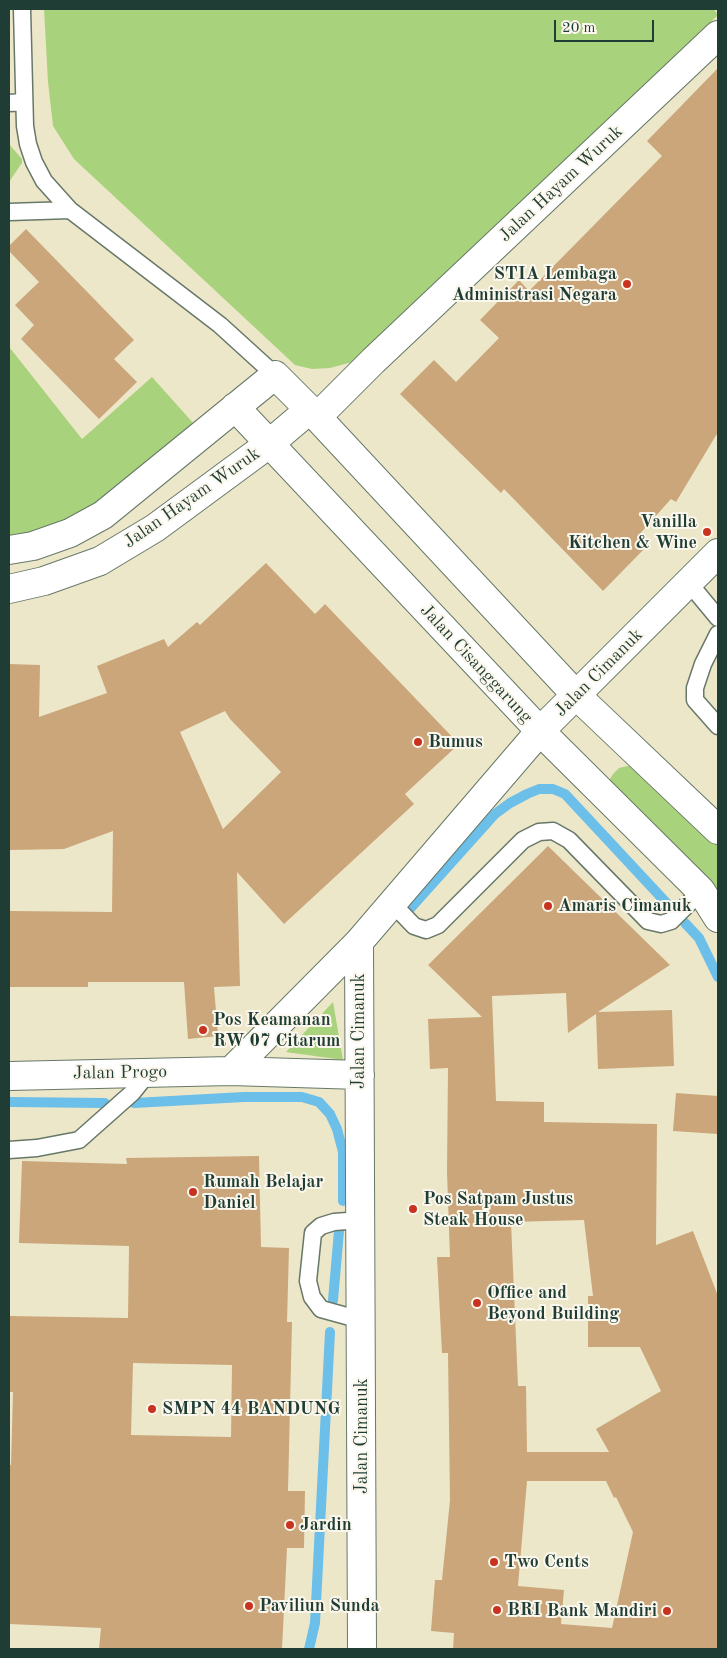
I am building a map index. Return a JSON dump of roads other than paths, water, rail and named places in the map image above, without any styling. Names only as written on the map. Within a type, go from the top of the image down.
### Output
[{"type":"street","name":"Jalan Hayam Wuruk","points":[[9,589],[44,581],[100,561],[155,528],[313,413],[373,361],[718,35]]},
{"type":"street","points":[[9,550],[33,546],[70,533],[103,515],[275,375],[313,413],[577,696],[718,830]]},
{"type":"street","name":"Jalan Cisanggarung","points":[[235,407],[540,731],[701,891],[718,918]]},
{"type":"street","name":"Jalan Cimanuk","points":[[362,1649],[358,942],[540,731],[718,553]]},
{"type":"street","points":[[231,1071],[358,942]]},
{"type":"street","name":"Jalan Progo","points":[[9,1076],[231,1071],[360,1075]]},
{"type":"lane","points":[[22,9],[17,103],[34,162],[44,181],[70,210],[220,325],[275,375]]},
{"type":"lane","points":[[9,212],[70,210]]},
{"type":"lane","points":[[689,583],[718,618]]},
{"type":"lane","points":[[718,634],[702,664],[695,688],[695,700],[718,726]]},
{"type":"lane","points":[[391,902],[414,926],[426,930],[438,925],[523,840],[539,832],[553,831],[569,840],[648,921],[661,924],[671,921],[701,891]]},
{"type":"lane","points":[[9,1150],[37,1148],[79,1140],[132,1093],[148,1073]]},
{"type":"lane","points":[[361,1220],[334,1222],[320,1226],[313,1233],[308,1281],[312,1297],[321,1309],[361,1320]]},
{"type":"waterway","points":[[408,911],[495,814],[510,803],[539,789],[553,789],[565,794],[673,910]]},
{"type":"waterway","points":[[685,923],[699,938],[718,977]]},
{"type":"waterway","points":[[134,1103],[244,1097],[302,1097],[319,1102],[330,1114],[337,1129],[343,1152],[343,1201]]},
{"type":"waterway","points":[[9,1102],[105,1103]]},
{"type":"waterway","points":[[333,1300],[339,1231]]},
{"type":"waterway","points":[[309,1649],[315,1623],[330,1332]]},
{"type":"place","name":"STIA Lembaga Administrasi Negara","points":[[627,284]]},
{"type":"place","name":"Vanilla Kitchen & Wine","points":[[707,532]]},
{"type":"place","name":"Bumus","points":[[418,742]]},
{"type":"place","name":"Amaris Cimanuk","points":[[548,906]]},
{"type":"place","name":"Pos Keamanan RW 07 Citarum","points":[[203,1030]]},
{"type":"place","name":"Rumah Belajar Daniel","points":[[193,1192]]},
{"type":"place","name":"Pos Satpam Justus Steak House","points":[[413,1209]]},
{"type":"place","name":"Office and Beyond Building","points":[[477,1303]]},
{"type":"place","name":"SMPN 44 BANDUNG","points":[[152,1409]]},
{"type":"place","name":"Jardin","points":[[290,1525]]},
{"type":"place","name":"Two Cents","points":[[494,1562]]},
{"type":"place","name":"Paviliun Sunda","points":[[249,1606]]},
{"type":"place","name":"BRI","points":[[497,1610]]},
{"type":"place","name":"Bank Mandiri","points":[[667,1611]]}]
